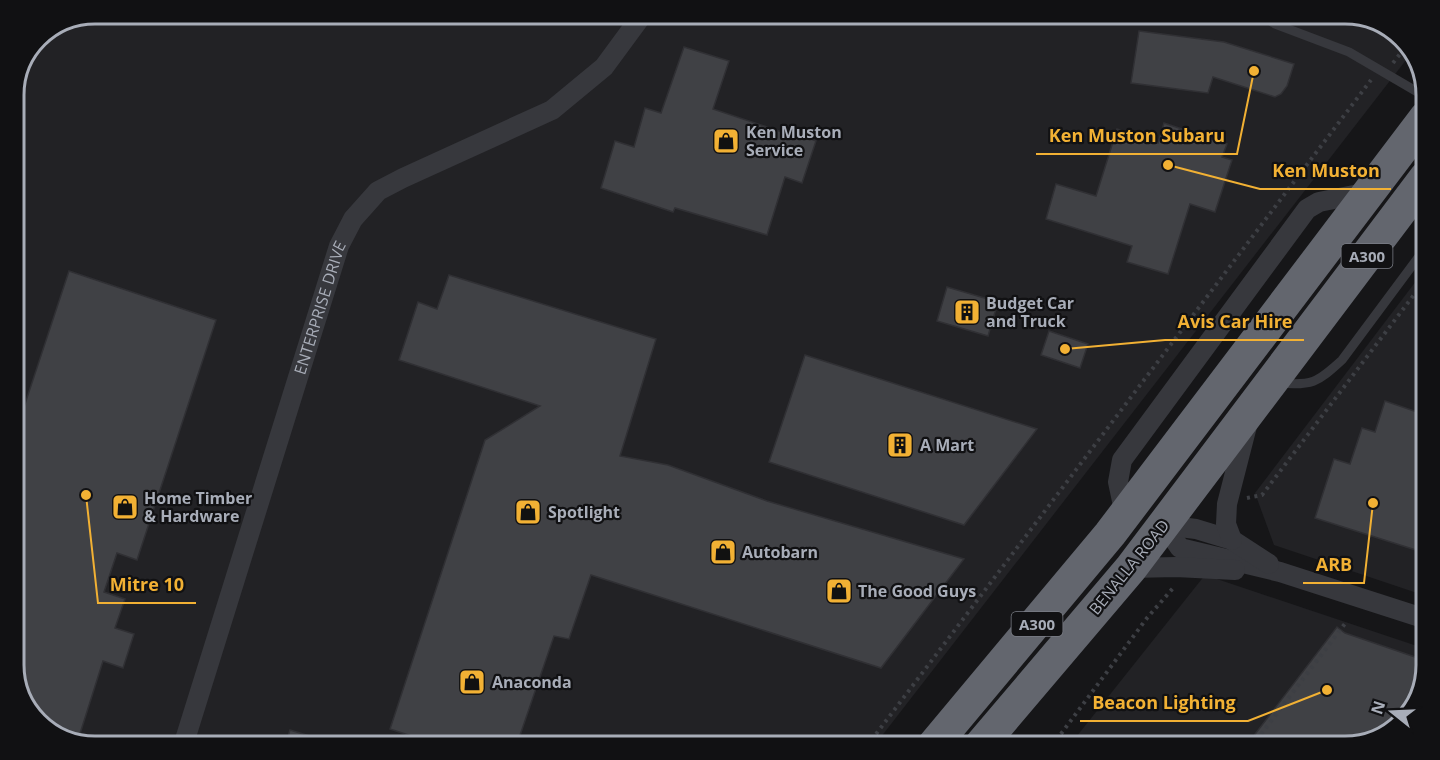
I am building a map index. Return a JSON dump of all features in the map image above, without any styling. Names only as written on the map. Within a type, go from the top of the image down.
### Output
[{"type":"highway","name":"A300","points":[[942,736],[1131,507],[1416,130]]},
{"type":"highway","name":"BENALLA ROAD","points":[[989,736],[1131,568],[1416,190]]},
{"type":"highway","points":[[1131,507],[1164,525]]},
{"type":"street","name":"ENTERPRISE DRIVE","points":[[186,736],[339,246],[353,219],[378,191],[552,110],[604,67],[636,24]]},
{"type":"street","points":[[1232,540],[1226,524],[1228,500],[1262,394]]},
{"type":"street","points":[[1164,525],[1196,529],[1232,540],[1280,572]]},
{"type":"street","points":[[1164,525],[1180,548],[1280,572],[1416,616]]},
{"type":"street","points":[[1131,568],[1172,567],[1280,572]]},
{"type":"lane","points":[[1275,24],[1349,52],[1416,91]]},
{"type":"lane","points":[[1262,394],[1305,386],[1326,375],[1342,360],[1416,260]]},
{"type":"path","points":[[875,736],[1371,79],[1385,73],[1401,52]]},
{"type":"path","points":[[1228,500],[1262,495],[1416,292]]},
{"type":"path","points":[[1060,736],[1147,618],[1174,587],[1172,567]]},
{"type":"path","points":[[1260,736],[1347,621]]},
{"type":"shaded area","points":[[95,24],[1345,24],[1359,25],[1376,31],[1392,42],[1406,60],[882,736],[95,736],[77,734],[56,724],[42,712],[31,696],[24,669],[24,91],[29,68],[36,56],[45,45],[68,29]]},
{"type":"shaded area","points":[[1416,281],[1416,593],[1274,545],[1255,493]]},
{"type":"shaded area","points":[[1205,575],[1416,646],[1414,683],[1409,696],[1388,721],[1363,734],[1345,736],[1077,736]]},
{"type":"building","points":[[1139,31],[1224,42],[1294,64],[1287,86],[1281,94],[1275,97],[1213,77],[1208,93],[1131,83]]},
{"type":"building","name":"Ken Muston Service","points":[[684,47],[729,61],[713,109],[816,141],[802,183],[785,177],[767,235],[675,208],[673,212],[601,188],[615,141],[634,147],[645,108],[661,113]]},
{"type":"building","points":[[1164,123],[1227,144],[1222,157],[1232,160],[1215,212],[1190,204],[1168,274],[1127,262],[1132,246],[1046,219],[1056,184],[1096,196],[1117,129],[1158,143]]},
{"type":"building","points":[[69,271],[216,320],[137,560],[117,553],[104,592],[125,599],[115,628],[134,634],[123,668],[103,661],[80,734],[64,729],[42,712],[31,696],[25,679],[24,407]]},
{"type":"building","points":[[449,275],[656,339],[620,456],[668,465],[767,501],[964,559],[881,668],[591,575],[569,639],[554,636],[520,736],[411,736],[390,729],[485,440],[540,406],[399,360],[418,302],[437,309]]},
{"type":"building","name":"Budget Car and Truck","points":[[947,287],[998,302],[988,336],[937,321]]},
{"type":"building","points":[[1049,331],[1088,344],[1080,368],[1041,355]]},
{"type":"building","name":"A Mart","points":[[805,355],[1037,429],[964,525],[769,462]]},
{"type":"building","points":[[1385,401],[1416,412],[1416,550],[1315,518],[1334,459],[1350,464],[1362,428],[1375,432]]},
{"type":"building","points":[[1337,627],[1345,633],[1416,658],[1414,683],[1409,696],[1395,715],[1372,731],[1345,736],[1254,736]]},
{"type":"building","points":[[290,730],[310,736],[288,736]]},
{"type":"place","name":"Ken Muston Subaru","points":[[1254,71]]},
{"type":"place","name":"Ken Muston Service","points":[[726,141]]},
{"type":"place","name":"Ken Muston","points":[[1168,165]]},
{"type":"place","name":"Budget Car and Truck","points":[[967,312]]},
{"type":"place","name":"Avis Car Hire","points":[[1065,349]]},
{"type":"place","name":"A Mart","points":[[900,445]]},
{"type":"place","name":"Mitre 10","points":[[86,495]]},
{"type":"place","name":"ARB","points":[[1373,503]]},
{"type":"place","name":"Home Timber & Hardware","points":[[125,507]]},
{"type":"place","name":"Spotlight","points":[[528,512]]},
{"type":"place","name":"Autobarn","points":[[723,552]]},
{"type":"place","name":"The Good Guys","points":[[839,591]]},
{"type":"place","name":"Anaconda","points":[[472,682]]},
{"type":"place","name":"Beacon Lighting","points":[[1327,690]]}]
